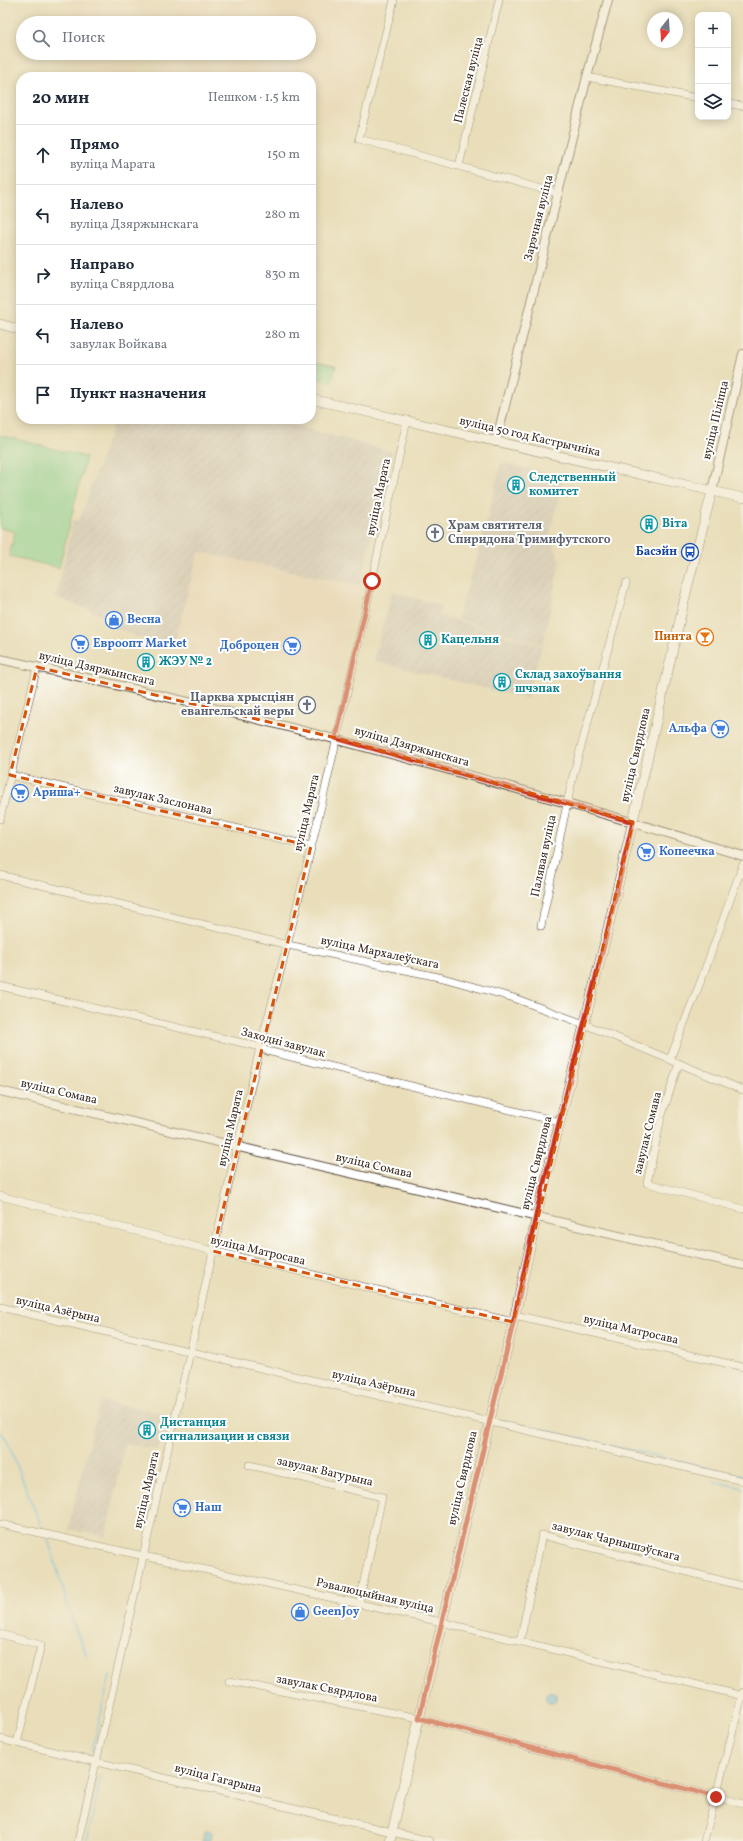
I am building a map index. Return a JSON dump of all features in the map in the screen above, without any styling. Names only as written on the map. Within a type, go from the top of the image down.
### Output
[{"type":"main road","points":[[0,324],[16,329]]},
{"type":"main road","name":"вуліца 50 год Кастрычніка","points":[[316,399],[743,498]]},
{"type":"main road","name":"вуліца Свярдлова","points":[[391,1836],[514,1318],[536,1216],[633,822],[687,589],[712,492]]},
{"type":"street","points":[[394,0],[359,139],[557,193]]},
{"type":"street","name":"Палеская вуліца","points":[[459,166],[499,0]]},
{"type":"street","name":"Зарэчная вуліца","points":[[496,442],[586,78],[608,0]]},
{"type":"street","points":[[586,78],[695,97]]},
{"type":"street","points":[[731,104],[743,106]]},
{"type":"street","name":"вуліца Піліпца","points":[[712,492],[743,354]]},
{"type":"street","name":"вуліца Марата","points":[[78,1841],[143,1555],[192,1352],[260,1047],[288,945],[311,846],[407,420]]},
{"type":"street","name":"Палявая вуліца","points":[[541,926],[567,803],[626,582]]},
{"type":"street","name":"вуліца Дзяржынскага","points":[[0,659],[336,738],[633,822],[743,856]]},
{"type":"street","points":[[0,818],[37,667]]},
{"type":"street","name":"завулак Заслонава","points":[[10,775],[311,846]]},
{"type":"street","points":[[670,1059],[702,978],[743,864]]},
{"type":"street","name":"вуліца Мархалеўскага","points":[[0,875],[288,945],[443,978],[514,998],[584,1024],[743,1090]]},
{"type":"street","name":"Заходні завулак","points":[[0,986],[260,1047],[267,1051],[560,1122]]},
{"type":"street","name":"завулак Сомава","points":[[679,1063],[660,1118],[647,1183],[743,1209]]},
{"type":"street","name":"вуліца Сомава","points":[[0,1090],[743,1266]]},
{"type":"street","name":"вуліца Матросава","points":[[0,1196],[214,1251],[743,1367]]},
{"type":"street","name":"вуліца Азёрына","points":[[0,1307],[743,1481]]},
{"type":"street","name":"завулак Вагурына","points":[[249,1465],[382,1497],[359,1604]]},
{"type":"street","name":"Рэвалюцыйная вуліца","points":[[0,1524],[441,1622],[743,1694]]},
{"type":"street","name":"завулак Чарнышэўскага","points":[[520,1642],[542,1535],[743,1586]]},
{"type":"street","points":[[0,1634],[41,1645],[17,1742]]},
{"type":"street","name":"завулак Свярдлова","points":[[229,1681],[419,1718],[743,1804]]},
{"type":"street","points":[[704,1841],[743,1694]]},
{"type":"street","name":"вуліца Гагарына","points":[[0,1738],[96,1760],[391,1836],[430,1841]]},
{"type":"highlighted area","points":[[37,667],[336,738],[633,822],[513,1322],[213,1251],[311,846],[10,775]]},
{"type":"shaded area","points":[[68,0],[158,0],[153,16],[65,16]]},
{"type":"shaded area","points":[[171,0],[384,0],[347,129],[316,122],[316,72],[154,72],[157,60],[316,60],[316,16],[168,16]]},
{"type":"shaded area","points":[[58,60],[141,60],[138,72],[102,72]]},
{"type":"shaded area","points":[[0,345],[11,348],[0,401]]},
{"type":"shaded area","points":[[113,424],[291,424],[393,452],[360,586],[199,552],[173,647],[139,637],[102,623],[104,616],[56,597],[73,520],[79,520]]},
{"type":"shaded area","points":[[501,462],[564,478],[550,533],[560,562],[543,645],[457,619],[482,541]]},
{"type":"shaded area","points":[[0,530],[20,534],[16,561],[6,559],[0,562]]},
{"type":"shaded area","points":[[199,552],[360,586],[338,670],[249,644],[253,654],[251,662],[260,666],[250,709],[161,684],[166,650],[173,647]]},
{"type":"shaded area","points":[[392,591],[442,606],[439,615],[542,646],[527,699],[373,661]]},
{"type":"shaded area","points":[[100,1400],[168,1415],[159,1450],[125,1444],[106,1537],[68,1529]]},
{"type":"green space","points":[[316,362],[336,366],[332,382],[316,378]]},
{"type":"green space","points":[[0,435],[86,457],[59,568],[9,556],[15,532],[0,528]]},
{"type":"water","points":[[549,1692],[553,1692],[555,1693],[555,1701],[549,1702],[546,1699],[546,1695]]},
{"type":"water","points":[[206,1830],[213,1833],[210,1841],[202,1841]]},
{"type":"waterway","points":[[501,1420],[743,1476]]},
{"type":"waterway","points":[[0,1432],[6,1438],[42,1528]]},
{"type":"waterway","points":[[712,1481],[743,1488]]},
{"type":"waterway","points":[[48,1539],[74,1626],[87,1655]]},
{"type":"waterway","points":[[92,1752],[110,1675]]},
{"type":"waterway","points":[[87,1841],[101,1775]]},
{"type":"place","name":"Следственный комитет","points":[[516,485]]},
{"type":"place","name":"Віта","points":[[649,524]]},
{"type":"place","name":"Храм святителя Спиридона Тримифутского","points":[[435,533]]},
{"type":"place","name":"Басэйн","points":[[690,552]]},
{"type":"place","name":"Весна","points":[[114,620]]},
{"type":"place","name":"Пинта","points":[[705,637]]},
{"type":"place","name":"Кацельня","points":[[428,640]]},
{"type":"place","name":"Евроопт Market","points":[[80,644]]},
{"type":"place","name":"Доброцен","points":[[292,646]]},
{"type":"place","name":"ЖЭУ № 2","points":[[146,662]]},
{"type":"place","name":"Склад захоўвання шчэпак","points":[[502,682]]},
{"type":"place","name":"Царква хрысціян евангельскай веры","points":[[307,705]]},
{"type":"place","name":"Альфа","points":[[720,729]]},
{"type":"place","name":"Ариша+","points":[[20,793]]},
{"type":"place","name":"Копеечка","points":[[646,852]]},
{"type":"place","name":"Дистанция сигнализации и связи","points":[[147,1430]]},
{"type":"place","name":"Наш","points":[[182,1508]]},
{"type":"place","name":"GeenJoy","points":[[300,1612]]},
{"type":"route","points":[[372,581],[336,738],[633,822],[606,937],[538,1206],[515,1315],[419,1718],[716,1797]]}]
